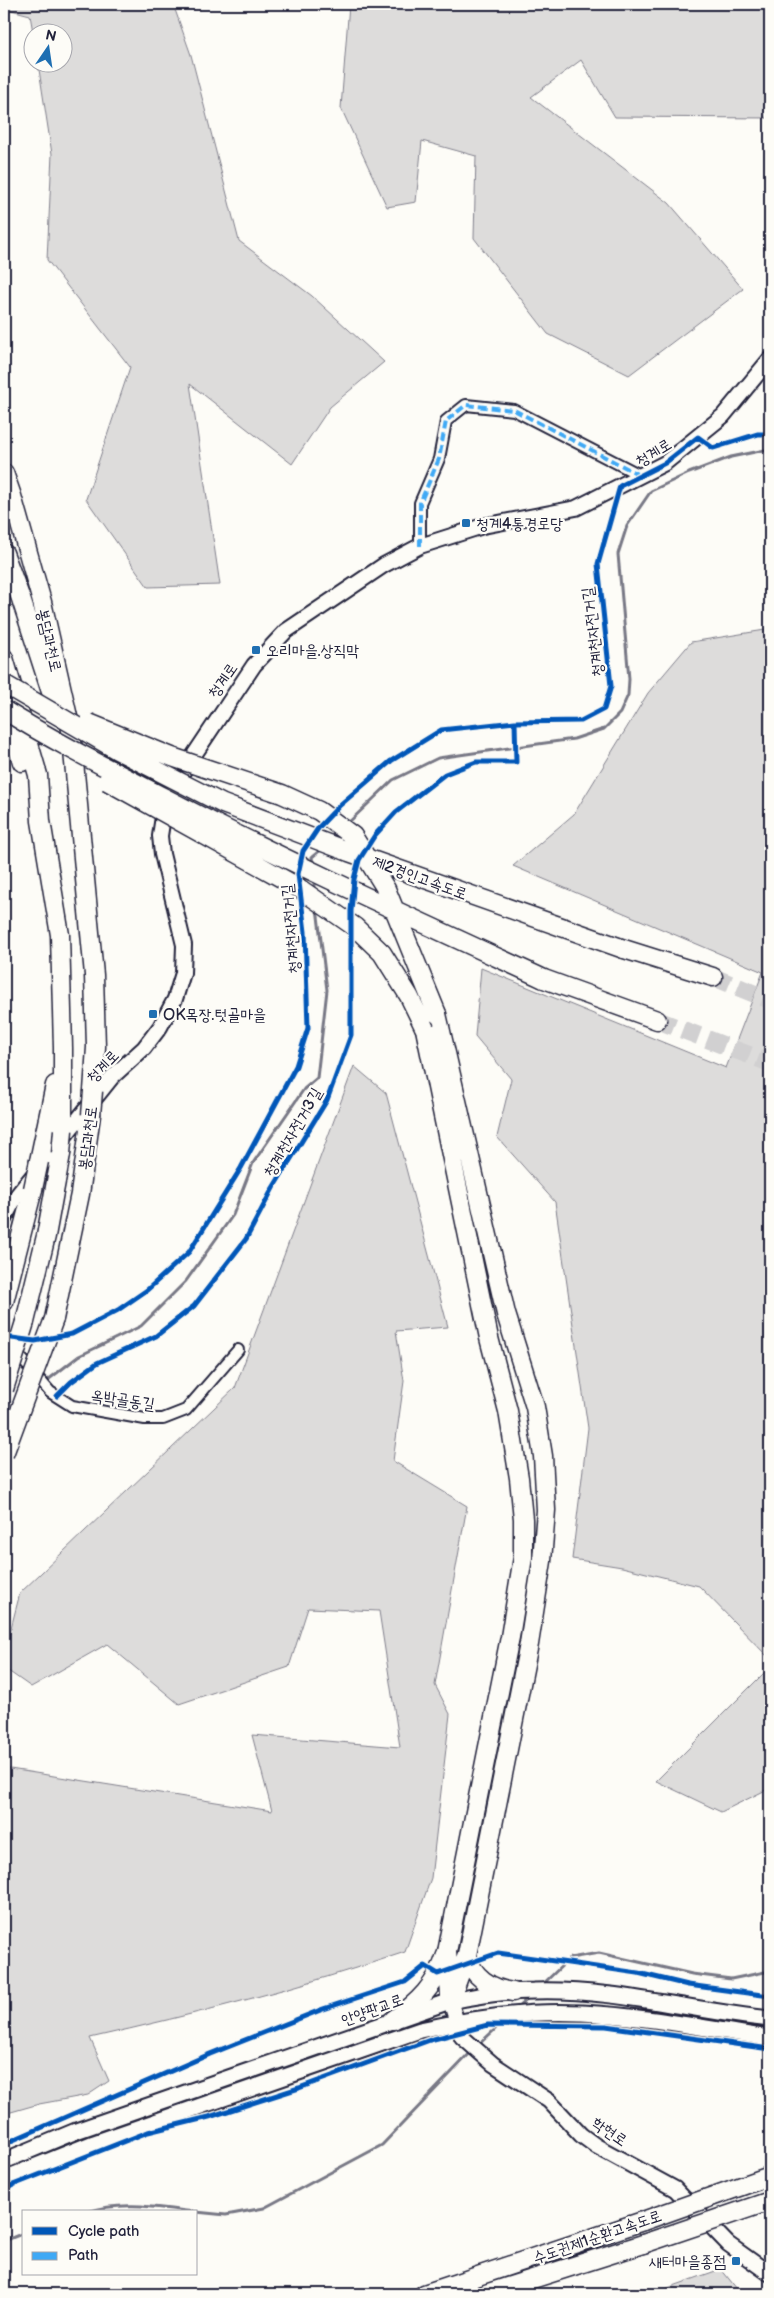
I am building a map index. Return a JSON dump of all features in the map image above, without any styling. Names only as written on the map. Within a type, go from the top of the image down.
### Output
[{"type":"highway","name":"봉담과천로","points":[[4,473],[42,602],[69,721],[94,975],[96,1047],[91,1115],[80,1194],[54,1319],[4,1454]]},
{"type":"highway","name":"봉담과천로","points":[[4,553],[53,696],[78,811]]},
{"type":"highway","name":"봉담과천로","points":[[4,658],[38,775],[41,821],[60,935],[63,1048],[63,1130],[61,1154],[46,1236],[26,1322],[4,1389]]},
{"type":"highway","points":[[4,678],[83,720],[172,757],[282,794],[319,811],[353,836],[386,889],[437,1014],[506,1314],[535,1407],[543,1456],[546,1510],[542,1561],[529,1644],[467,1955],[450,2001]]},
{"type":"highway","name":"제2경인고속도로","points":[[4,684],[117,750],[223,804],[359,856],[624,949],[713,977]]},
{"type":"highway","name":"봉담과천로","points":[[4,702],[41,821]]},
{"type":"highway","points":[[4,710],[104,767],[267,851],[544,979],[657,1020]]},
{"type":"highway","points":[[4,724],[296,886],[355,927],[382,953],[409,996],[425,1029],[489,1338],[508,1411],[519,1478],[523,1519],[523,1558],[510,1637],[447,1952],[430,1988],[419,2000],[392,2020]]},
{"type":"highway","name":"봉담과천로","points":[[4,1302],[33,1188],[63,1048]]},
{"type":"highway","points":[[447,1952],[450,2001]]},
{"type":"highway","points":[[467,1955],[471,1968],[479,1978],[498,1988],[518,1992]]},
{"type":"highway","name":"수도권제1순환고속도로","points":[[424,2294],[643,2221],[770,2176]]},
{"type":"highway","name":"수도권제1순환고속도로","points":[[485,2294],[770,2201]]},
{"type":"main road","name":"안양판교로","points":[[4,2161],[76,2131],[450,2001],[518,1992],[576,1992],[770,2019]]},
{"type":"main road","points":[[4,2178],[94,2143],[420,2030],[456,2022],[505,2015],[583,2013],[770,2038]]},
{"type":"street","name":"청계로","points":[[4,1219],[16,1198],[112,1077],[144,1048],[160,1027],[175,999],[183,973],[184,945],[162,854],[160,836],[166,797],[254,665],[286,631],[384,565],[420,546],[483,526],[576,508],[665,463],[723,416],[770,359]]},
{"type":"street","points":[[420,546],[420,503],[439,459],[446,422],[466,404],[514,410],[640,475]]},
{"type":"street","name":"옥박골동길","points":[[4,1338],[50,1392],[72,1406],[145,1419],[163,1419],[186,1410],[238,1350]]},
{"type":"street","name":"학현로","points":[[450,2001],[462,2037],[470,2042],[492,2064],[549,2101],[581,2135],[596,2146],[675,2189],[728,2244],[770,2274]]},
{"type":"shaded area","points":[[4,4],[173,4],[191,55],[239,241],[312,296],[384,362],[330,407],[292,464],[190,384],[220,585],[148,587],[86,499],[130,367],[47,260],[52,154],[39,72],[72,72],[72,22],[31,22],[30,15],[4,8]]},
{"type":"shaded area","points":[[349,4],[770,4],[770,118],[615,117],[581,60],[531,97],[669,203],[743,289],[629,375],[548,334],[474,238],[476,156],[422,141],[416,202],[387,207],[341,108]]},
{"type":"shaded area","points":[[770,625],[770,1659],[699,1586],[622,1567],[572,1559],[588,1428],[555,1202],[497,1137],[511,1079],[475,1036],[481,968],[726,1068],[763,972],[513,866],[574,814],[648,693],[691,642],[765,630]]},
{"type":"shaded area","points":[[354,1066],[386,1093],[448,1327],[396,1331],[404,1381],[393,1461],[467,1506],[435,1685],[450,1714],[431,1878],[405,1952],[249,1999],[90,2038],[109,2081],[88,2095],[39,2104],[4,2114],[4,1768],[272,1811],[252,1735],[400,1747],[379,1611],[308,1608],[289,1667],[179,1704],[107,1644],[31,1687],[4,1668],[4,1655],[20,1593],[235,1388]]},
{"type":"shaded area","points":[[770,1667],[770,1788],[721,1812],[656,1781]]},
{"type":"shaded area","points":[[721,2269],[741,2294],[651,2294]]},
{"type":"waterway","points":[[347,824],[393,780],[438,758],[574,739],[604,729],[620,713],[628,695],[629,679],[618,554],[627,526],[651,491],[689,473],[731,457],[770,449]]},
{"type":"waterway","points":[[313,864],[312,857],[323,848]]},
{"type":"waterway","points":[[314,878],[314,892]]},
{"type":"waterway","points":[[44,1383],[79,1356],[141,1326],[186,1281],[233,1215],[253,1163],[304,1089],[317,1078],[327,990],[317,908]]},
{"type":"waterway","points":[[4,1415],[14,1407]]},
{"type":"waterway","points":[[541,1986],[570,1958],[599,1953],[692,1974],[731,1979],[770,1971]]},
{"type":"waterway","points":[[517,2008],[529,1997]]},
{"type":"waterway","points":[[477,2046],[504,2021]]},
{"type":"waterway","points":[[198,2212],[226,2215],[264,2208],[382,2145],[473,2050]]},
{"type":"waterway","points":[[94,2210],[114,2206],[155,2207],[179,2210]]},
{"type":"waterway","points":[[4,2241],[22,2234]]},
{"type":"tunnel","points":[[713,977],[770,1000]]},
{"type":"tunnel","points":[[657,1020],[770,1063]]},
{"type":"marked path","points":[[420,546],[420,503],[439,459],[446,421],[466,405],[514,410],[640,475]]},
{"type":"cycle path","name":"청계천자전거길","points":[[4,1337],[35,1341],[72,1334],[118,1310],[147,1290],[189,1252],[241,1168],[296,1066],[308,1028],[305,932],[298,874],[303,851],[319,827],[340,805],[391,761],[441,730],[515,722],[581,721],[604,709],[611,686],[598,564],[620,486],[665,463],[698,437],[713,448],[758,434],[770,434]]},
{"type":"cycle path","name":"청계천자전거3길","points":[[57,1396],[71,1382],[97,1363],[156,1336],[194,1306],[246,1239],[273,1188],[327,1100],[351,1035],[351,911],[354,879],[359,860],[375,835],[396,812],[445,774],[476,762],[516,762],[515,722]]},
{"type":"cycle path","points":[[4,2144],[210,2054],[323,2009],[405,1982],[425,1966],[438,1974],[498,1953],[638,1973],[688,1985],[770,1996]]},
{"type":"cycle path","points":[[4,2190],[148,2132],[209,2117],[299,2088],[430,2040],[488,2025],[606,2026],[770,2049]]},
{"type":"place","name":"청계4통경로당","points":[[466,523]]},
{"type":"place","name":"오리마을.상직막","points":[[256,650]]},
{"type":"place","name":"OK목장.텃골마을","points":[[153,1014]]},
{"type":"place","name":"새터마을종점","points":[[736,2261]]}]
